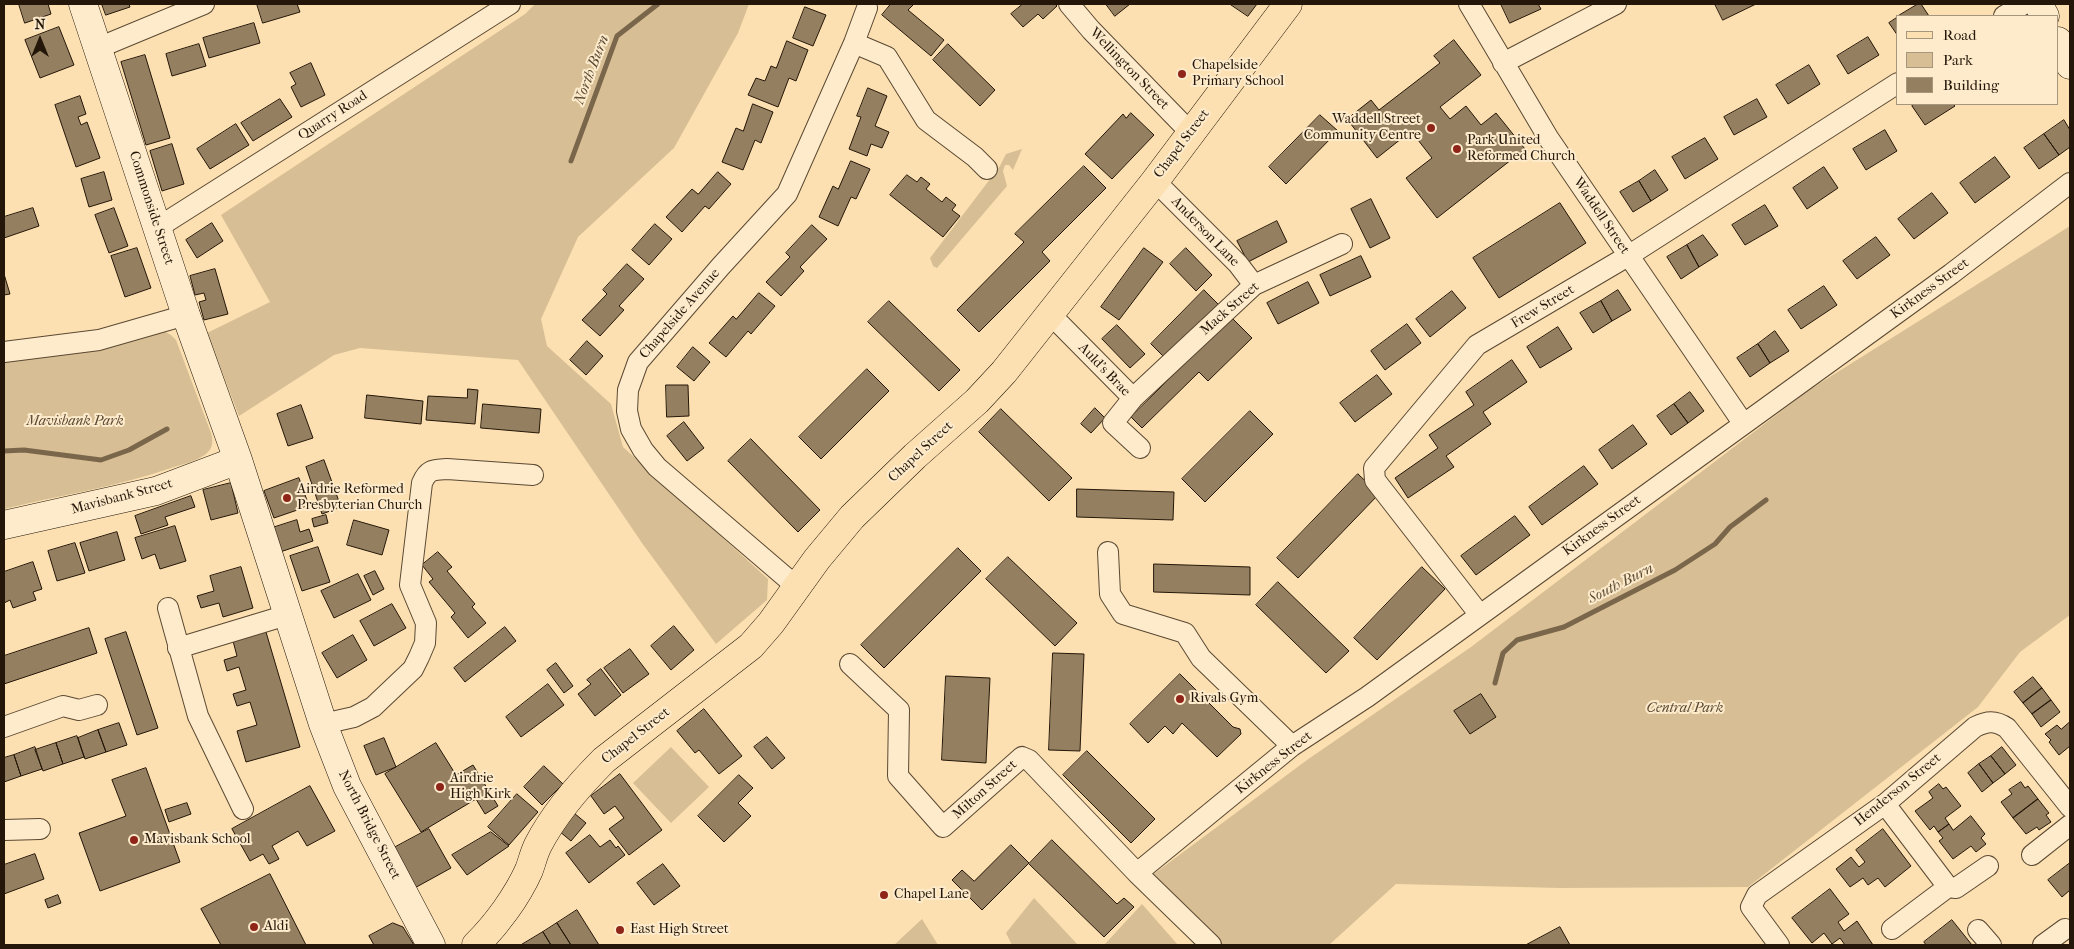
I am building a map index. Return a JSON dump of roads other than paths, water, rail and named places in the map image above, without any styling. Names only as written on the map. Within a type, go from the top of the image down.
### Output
[{"type":"main road","name":"Commonside Street","points":[[83,4],[186,315],[221,412]]},
{"type":"main road","name":"Chapel Street","points":[[476,945],[510,902],[528,872],[538,845],[546,831],[590,775],[604,760],[751,646],[770,624],[816,559],[852,518],[1004,372],[1156,181],[1288,4]]},
{"type":"main road","points":[[2038,4],[2044,15]]},
{"type":"main road","points":[[2059,43],[2070,65]]},
{"type":"main road","name":"North Bridge Street","points":[[221,412],[323,724],[346,786],[431,945]]},
{"type":"main road","name":"Mavisbank Street","points":[[4,525],[156,491],[238,460]]},
{"type":"street","points":[[98,48],[204,4]]},
{"type":"street","name":"Quarry Road","points":[[157,228],[510,4]]},
{"type":"street","name":"Wellington Street","points":[[1070,4],[1091,30],[1190,133]]},
{"type":"street","name":"Waddell Street","points":[[1469,4],[1549,138],[1743,423]]},
{"type":"street","points":[[1503,62],[1616,4]]},
{"type":"street","points":[[2006,15],[2024,4]]},
{"type":"street","name":"Chapelside Avenue","points":[[797,586],[652,461],[631,429],[627,411],[628,390],[638,362],[721,266],[787,194],[854,43],[867,8]]},
{"type":"street","points":[[854,43],[887,57],[926,120],[987,168]]},
{"type":"street","name":"Frew Street","points":[[1480,615],[1375,480],[1374,468],[1477,345],[1628,256],[1896,84]]},
{"type":"street","name":"Anderson Lane","points":[[1156,181],[1238,264],[1254,285]]},
{"type":"street","name":"Kirkness Street","points":[[1137,873],[1292,746],[1367,697],[1951,274],[2070,183]]},
{"type":"street","name":"Mack Street","points":[[1133,398],[1254,285],[1342,244]]},
{"type":"street","name":"Auld's Brae","points":[[1050,314],[1133,398],[1113,423],[1140,448]]},
{"type":"street","points":[[4,352],[98,340],[186,315]]},
{"type":"street","points":[[323,724],[354,717],[374,707],[413,669],[422,650],[425,642],[426,624],[410,585],[422,483],[426,474],[434,470],[447,469],[533,475]]},
{"type":"street","points":[[1108,552],[1110,594],[1123,614],[1185,633],[1201,658],[1292,746]]},
{"type":"street","points":[[168,608],[198,716],[243,809]]},
{"type":"street","points":[[178,648],[287,615]]},
{"type":"street","name":"Milton Street","points":[[850,664],[898,710],[898,776],[943,827],[1022,757],[1029,760],[1137,873],[1211,945]]},
{"type":"street","points":[[4,727],[63,706],[79,710],[97,705]]},
{"type":"street","name":"Henderson Street","points":[[1779,945],[1751,907],[1756,895],[1884,804],[1975,727],[1985,722],[1994,721],[2007,728],[2070,807]]},
{"type":"street","points":[[1884,804],[1948,887]]},
{"type":"street","points":[[2032,855],[2070,825]]},
{"type":"street","points":[[4,830],[40,829]]},
{"type":"street","points":[[1892,928],[1948,887],[1956,888],[1988,866]]},
{"type":"street","points":[[2043,945],[2065,929]]},
{"type":"waterway","name":"North Burn","points":[[571,161],[617,36],[658,4]]},
{"type":"waterway","name":"North Burn","points":[[4,451],[24,450],[101,460],[129,450],[167,429]]},
{"type":"waterway","name":"South Burn","points":[[1495,683],[1503,653],[1517,640],[1564,627],[1675,570],[1715,544],[1730,527],[1766,500]]},
{"type":"place","name":"Chapelside Primary School","points":[[1182,74]]},
{"type":"place","name":"Waddell Street Community Centre","points":[[1431,128]]},
{"type":"place","name":"Park United Reformed Church","points":[[1457,149]]},
{"type":"place","name":"Airdrie Reformed Presbyterian Church","points":[[287,498]]},
{"type":"place","name":"Rivals Gym","points":[[1180,699]]},
{"type":"place","name":"Airdrie High Kirk","points":[[440,787]]},
{"type":"place","name":"Mavisbank School","points":[[134,840]]},
{"type":"place","name":"Chapel Lane","points":[[884,895]]},
{"type":"place","name":"Aldi","points":[[254,927]]},
{"type":"place","name":"East High Street","points":[[620,930]]},
{"type":"park label","name":"Mavisbank Park","points":[[75,422]]},
{"type":"park label","name":"Central Park","points":[[1685,709]]}]
